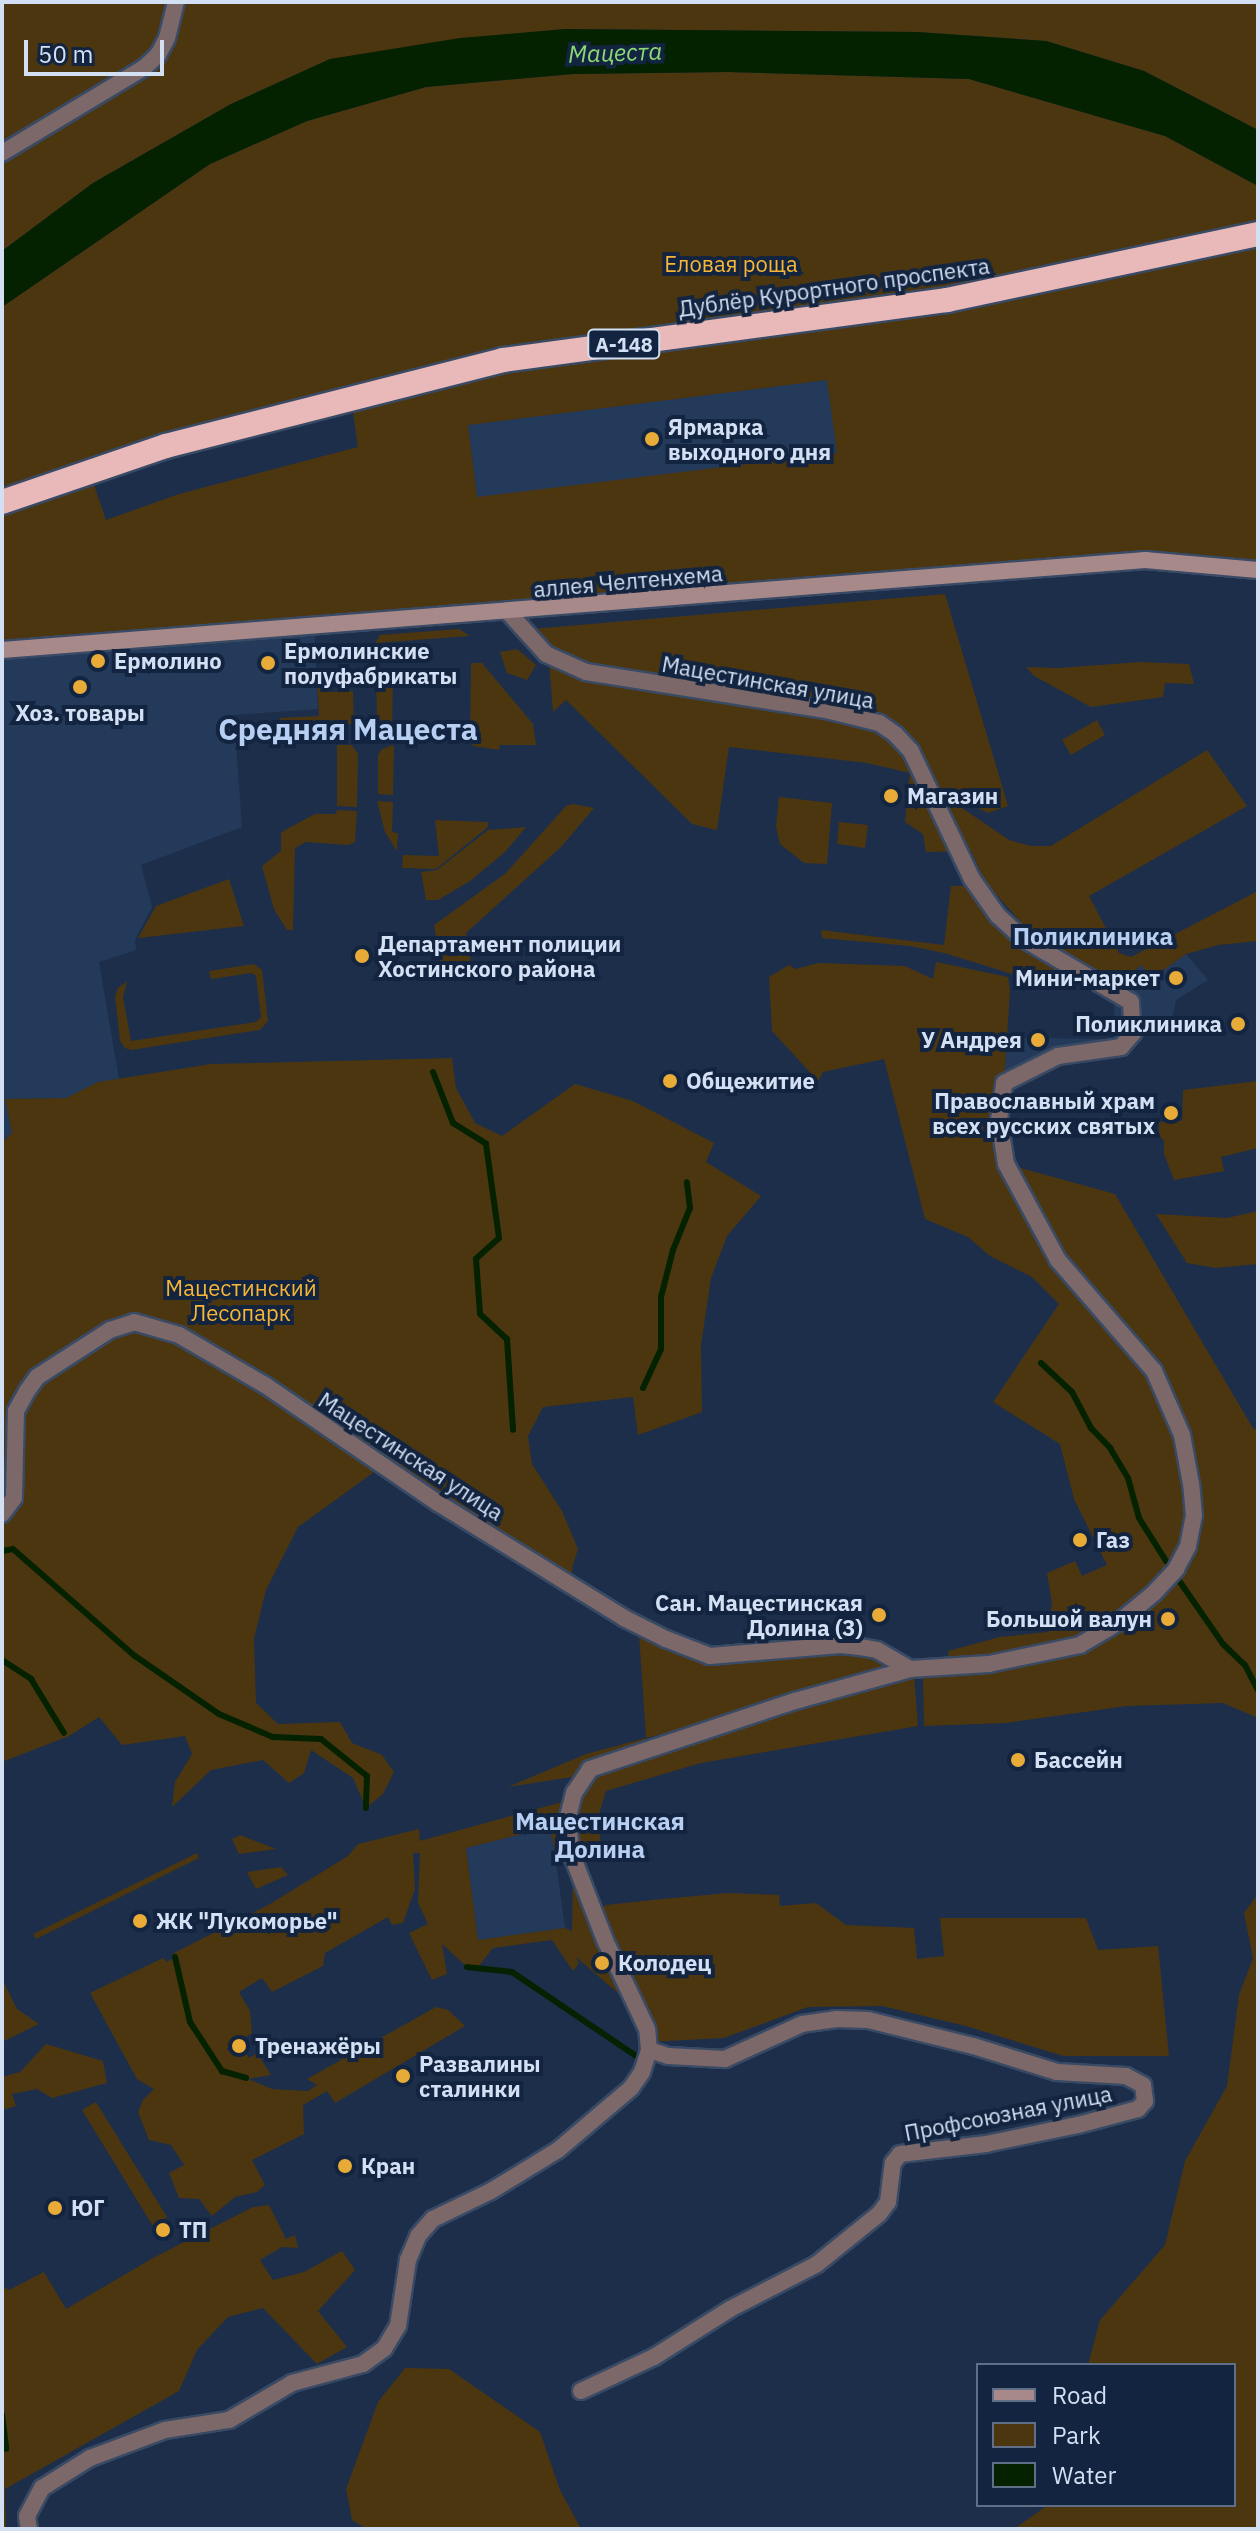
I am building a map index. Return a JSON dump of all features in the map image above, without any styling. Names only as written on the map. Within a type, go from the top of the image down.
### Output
[{"type":"highway","name":"Дублёр Курортного проспекта","points":[[2,502],[166,446],[503,360],[947,300],[1258,234]]},
{"type":"main road","name":"аллея Челтенхема","points":[[2,650],[509,613],[1145,560],[1258,570]]},
{"type":"street","points":[[2,153],[145,67],[158,55],[167,38],[176,2]]},
{"type":"street","name":"Мацестинская улица","points":[[509,613],[546,654],[586,672],[826,710],[879,723],[911,751],[972,879],[998,916],[1022,938],[1131,1002],[1133,1033],[1121,1047],[1058,1056],[1004,1083],[999,1120],[1006,1164],[1058,1260],[1154,1371],[1182,1435],[1191,1484],[1194,1516],[1188,1546],[1176,1569],[1154,1593],[1119,1622],[1080,1645],[976,1665],[910,1669],[619,1756],[590,1769],[574,1793],[567,1821],[573,1858],[605,1940],[647,2029],[649,2050]]},
{"type":"street","name":"Мацестинская улица","points":[[2,1514],[14,1498],[16,1411],[27,1391],[37,1377],[110,1330],[134,1322],[179,1335],[265,1385],[438,1503],[624,1618],[666,1639],[710,1656],[841,1645],[860,1647],[877,1650],[910,1669]]},
{"type":"street","name":"Профсоюзная улица","points":[[581,2391],[654,2357],[730,2309],[817,2264],[879,2214],[888,2202],[893,2163],[900,2154],[986,2144],[1078,2125],[1138,2109],[1145,2101],[1143,2085],[1126,2076],[1057,2072],[973,2046],[868,2020],[837,2019],[802,2024],[725,2059],[681,2058],[649,2050]]},
{"type":"street","points":[[29,2529],[27,2516],[42,2488],[90,2458],[165,2430],[229,2420],[292,2383],[363,2364],[384,2349],[398,2326],[408,2260],[418,2236],[433,2219],[491,2191],[558,2150],[631,2088],[642,2072],[649,2050]]},
{"type":"shaded area","name":"Ярмарка выходного дня","points":[[828,380],[837,453],[477,498],[468,425]]},
{"type":"shaded area","points":[[314,627],[318,709],[234,715],[242,827],[141,865],[152,907],[135,940],[136,950],[99,962],[119,1079],[98,1082],[66,1098],[5,1099],[12,1133],[2,1142],[2,650]]},
{"type":"shaded area","points":[[1186,954],[1208,980],[1176,1000],[1172,1019],[1133,1033],[1121,1047],[1058,1056],[1004,1083],[1007,1038],[1115,1039],[1114,995],[1128,977],[1141,965],[1152,978]]},
{"type":"shaded area","points":[[551,1827],[565,1928],[478,1940],[466,1848]]},
{"type":"green space","points":[[2,2],[1258,2],[1258,130],[1144,71],[1046,41],[917,32],[565,29],[330,59],[231,104],[93,183],[2,251]]},
{"type":"green space","name":"Еловая роща","points":[[728,72],[969,79],[1165,136],[1258,186],[1258,570],[1145,560],[2,650],[2,307],[210,164],[307,121],[426,87],[573,74]],"holes":[[[827,380],[837,453],[477,497],[468,425]],[[352,405],[358,447],[179,494],[106,520],[93,482],[165,455]]]},
{"type":"green space","points":[[945,594],[1008,806],[988,813],[921,780],[1009,840],[1031,846],[1051,846],[1207,750],[1247,806],[1089,896],[1119,953],[1131,957],[1258,891],[1258,941],[1218,945],[1186,954],[1152,978],[1141,965],[1128,977],[1092,968],[1027,929],[985,882],[971,851],[926,852],[923,834],[905,822],[910,773],[867,763],[729,747],[717,830],[692,824],[566,700],[553,712],[548,649],[532,629]]},
{"type":"green space","points":[[459,629],[470,636],[375,643],[380,635]]},
{"type":"green space","points":[[517,649],[536,665],[527,680],[507,673],[500,652]]},
{"type":"green space","points":[[1140,662],[1189,664],[1194,684],[1165,683],[1163,697],[1091,707],[1034,676],[1026,667],[1059,668]]},
{"type":"green space","points":[[471,663],[482,663],[533,724],[536,745],[500,745],[499,750],[473,746],[470,739]]},
{"type":"green space","points":[[376,676],[393,676],[392,729],[377,717]]},
{"type":"green space","points":[[329,680],[330,692],[353,691],[354,724],[281,728],[280,718],[319,716],[317,681]]},
{"type":"green space","points":[[1097,720],[1105,735],[1071,755],[1062,740]]},
{"type":"green space","points":[[337,745],[352,745],[358,754],[357,807],[337,806]]},
{"type":"green space","points":[[394,745],[393,795],[378,794],[378,755],[382,749]]},
{"type":"green space","points":[[779,797],[832,803],[827,864],[804,863],[780,844],[776,827]]},
{"type":"green space","points":[[377,801],[393,802],[392,832],[398,833],[397,851],[385,832]]},
{"type":"green space","points":[[573,804],[594,808],[561,847],[466,933],[471,963],[484,974],[444,965],[440,961],[434,925],[506,873],[566,806]]},
{"type":"green space","points":[[337,810],[357,811],[355,842],[348,845],[306,842],[295,848],[293,930],[287,930],[274,909],[262,866],[281,851],[281,833],[285,830],[315,814],[336,814]]},
{"type":"green space","points":[[435,820],[488,822],[488,827],[436,869],[402,868],[403,855],[439,856]]},
{"type":"green space","points":[[839,822],[868,825],[865,848],[837,844]]},
{"type":"green space","points":[[526,827],[505,852],[470,881],[438,900],[426,900],[421,872],[437,870],[488,830]]},
{"type":"green space","points":[[229,879],[244,926],[138,938],[156,906]]},
{"type":"green space","points":[[951,886],[968,886],[1071,976],[1065,990],[944,953],[910,946],[822,938],[821,930],[944,945]]},
{"type":"green space","points":[[936,962],[1008,977],[1010,991],[1004,1083],[1006,1164],[1115,1194],[1254,1430],[1258,1426],[1258,1718],[1223,1703],[1127,1706],[1006,1723],[924,1726],[923,1677],[950,1669],[948,1651],[1000,1637],[1048,1632],[1052,1603],[1047,1573],[1075,1561],[1082,1576],[1107,1565],[1074,1499],[1060,1444],[993,1402],[1059,1304],[1032,1277],[990,1256],[968,1237],[925,1219],[884,1059],[823,1072],[818,1081],[772,1031],[769,977],[789,965],[795,969],[819,963],[905,966],[933,979]]},
{"type":"green space","points":[[254,964],[262,970],[268,1021],[260,1030],[131,1050],[120,1041],[115,996],[118,988],[127,981],[123,997],[131,1041],[256,1022],[261,1017],[256,976],[252,973],[211,979],[209,971]]},
{"type":"green space","name":"Мацестинский Лесопарк","points":[[452,1058],[456,1088],[475,1123],[502,1136],[575,1084],[633,1101],[714,1143],[706,1162],[761,1196],[727,1236],[711,1278],[701,1345],[702,1412],[638,1435],[633,1397],[543,1407],[528,1436],[532,1464],[562,1511],[578,1549],[572,1568],[573,1595],[377,1470],[298,1527],[266,1590],[254,1639],[256,1703],[278,1724],[340,1722],[352,1743],[382,1755],[394,1772],[383,1794],[366,1808],[353,1778],[311,1750],[304,1773],[289,1783],[263,1760],[211,1770],[172,1807],[175,1782],[192,1754],[185,1736],[122,1745],[99,1717],[69,1736],[2,1762],[2,1142],[12,1133],[5,1099],[66,1098],[98,1082],[211,1064]]},
{"type":"green space","points":[[1258,1081],[1258,1148],[1221,1157],[1224,1171],[1174,1180],[1164,1154],[1164,1141],[1159,1135],[1159,1122],[1182,1121],[1183,1090]]},
{"type":"green space","points":[[1258,1211],[1258,1264],[1216,1268],[1187,1263],[1156,1214],[1227,1218]]},
{"type":"green space","points":[[639,1634],[717,1666],[860,1647],[914,1675],[918,1726],[701,1763],[606,1791],[597,1821],[603,1854],[574,1857],[595,1913],[606,1905],[662,1899],[729,1893],[779,1895],[780,1906],[816,1903],[846,1925],[914,1928],[917,1959],[944,1956],[940,1918],[1086,1918],[1098,1950],[1158,1946],[1169,2056],[1063,2056],[966,2026],[882,2006],[808,2007],[724,2038],[648,2042],[640,2012],[576,1957],[579,1963],[573,1971],[552,1940],[493,1948],[479,1966],[467,1967],[442,1944],[447,1974],[432,1980],[409,1933],[428,1924],[418,1903],[420,1853],[413,1853],[415,1889],[403,1923],[392,1925],[388,1917],[325,1953],[323,1966],[272,1992],[262,1978],[239,1992],[250,2011],[252,2033],[227,2049],[232,2055],[243,2049],[249,2058],[257,2053],[271,2075],[248,2079],[272,2089],[308,2091],[317,2085],[307,2079],[436,2007],[448,2010],[465,2026],[335,2103],[327,2091],[303,2105],[304,2134],[252,2160],[265,2185],[257,2192],[235,2197],[212,2216],[199,2199],[179,2198],[169,2173],[184,2165],[171,2145],[149,2140],[138,2112],[143,2100],[154,2089],[137,2079],[90,1993],[163,1958],[167,1962],[175,1957],[174,1953],[270,1904],[348,1856],[358,1844],[419,1829],[420,1841],[573,1799],[585,1775],[508,1787],[586,1754],[646,1738]],"holes":[[[777,1705],[646,1744],[646,1738]],[[550,1827],[555,1852],[573,1858],[572,1931],[565,1928],[478,1940],[466,1848]]]},
{"type":"green space","points":[[240,1835],[276,1849],[239,1854],[232,1839]]},
{"type":"green space","points":[[197,1853],[199,1858],[36,1939],[33,1934]]},
{"type":"green space","points":[[281,1867],[288,1875],[256,1889],[247,1872]]},
{"type":"green space","points":[[1258,1894],[1258,2529],[1014,2529],[1045,2507],[1236,2507],[1236,2363],[1089,2363],[1100,2320],[1165,2245],[1185,2161],[1227,2086],[1239,1995],[1253,1958],[1244,1913]]},
{"type":"green space","points":[[2,1979],[17,2009],[39,2024],[2,2042]]},
{"type":"green space","points":[[46,2044],[103,2061],[107,2083],[52,2098],[37,2089],[12,2094],[16,2106],[2,2110],[2,2077],[20,2072]]},
{"type":"green space","points":[[96,2102],[167,2217],[154,2228],[82,2110]]},
{"type":"green space","points":[[269,2205],[286,2239],[295,2235],[298,2248],[282,2247],[260,2260],[273,2280],[304,2272],[342,2251],[355,2270],[318,2311],[347,2347],[317,2364],[263,2308],[228,2317],[197,2350],[179,2391],[5,2489],[6,2529],[2,2529],[2,2286],[9,2290],[44,2272],[66,2309],[153,2258],[253,2207]]},
{"type":"green space","points":[[405,2368],[449,2369],[540,2432],[560,2490],[581,2529],[367,2529],[352,2520],[346,2489],[378,2402]]},
{"type":"water","name":"Мацеста","points":[[565,29],[917,32],[1046,41],[1144,71],[1258,130],[1258,186],[1165,136],[969,79],[728,72],[573,74],[426,87],[307,121],[210,164],[2,307],[2,251],[93,183],[231,104],[330,59],[460,38]]},
{"type":"waterway","points":[[433,1072],[453,1123],[486,1144],[499,1238],[476,1259],[480,1314],[507,1339],[513,1430]]},
{"type":"waterway","points":[[643,1388],[661,1349],[661,1297],[673,1250],[690,1208],[687,1182]]},
{"type":"waterway","points":[[1041,1363],[1072,1392],[1091,1428],[1110,1448],[1128,1478],[1139,1518],[1166,1561]]},
{"type":"waterway","points":[[2,1551],[13,1549],[135,1656],[219,1714],[273,1737],[321,1739],[367,1776],[366,1808]]},
{"type":"waterway","points":[[1180,1582],[1223,1644],[1245,1665],[1258,1690]]},
{"type":"waterway","points":[[2,1660],[31,1679],[64,1733]]},
{"type":"waterway","points":[[175,1957],[190,2022],[222,2071],[246,2078]]},
{"type":"waterway","points":[[467,1967],[512,1972],[642,2060]]},
{"type":"waterway","points":[[2,2414],[6,2449]]},
{"type":"place","name":"Ярмарка выходного дня","points":[[652,439]]},
{"type":"place","name":"Ермолино","points":[[98,661]]},
{"type":"place","name":"Ермолинские полуфабрикаты","points":[[268,663]]},
{"type":"place","name":"Хоз. товары","points":[[80,687]]},
{"type":"place","name":"Магазин","points":[[891,796]]},
{"type":"place","name":"Департамент полиции Хостинского района","points":[[362,956]]},
{"type":"place","name":"Мини-маркет","points":[[1176,978]]},
{"type":"place","name":"Поликлиника","points":[[1238,1024]]},
{"type":"place","name":"У Андрея","points":[[1038,1040]]},
{"type":"place","name":"Общежитие","points":[[670,1081]]},
{"type":"place","name":"Православный храм всех русских святых","points":[[1171,1113]]},
{"type":"place","name":"Газ","points":[[1080,1540]]},
{"type":"place","name":"Сан. Мацестинская Долина (3)","points":[[879,1615]]},
{"type":"place","name":"Большой валун","points":[[1168,1619]]},
{"type":"place","name":"Бассейн","points":[[1018,1760]]},
{"type":"place","name":"ЖК \"Лукоморье\"","points":[[140,1921]]},
{"type":"place","name":"Колодец","points":[[602,1963]]},
{"type":"place","name":"Тренажёры","points":[[239,2046]]},
{"type":"place","name":"Развалины сталинки","points":[[403,2076]]},
{"type":"place","name":"Кран","points":[[345,2166]]},
{"type":"place","name":"ЮГ","points":[[55,2208]]},
{"type":"place","name":"ТП","points":[[163,2230]]},
{"type":"district","name":"Средняя Мацеста","points":[[348,729]]},
{"type":"district","name":"Поликлиника","points":[[1093,937]]},
{"type":"district","name":"Мацестинская Долина","points":[[600,1836]]}]
